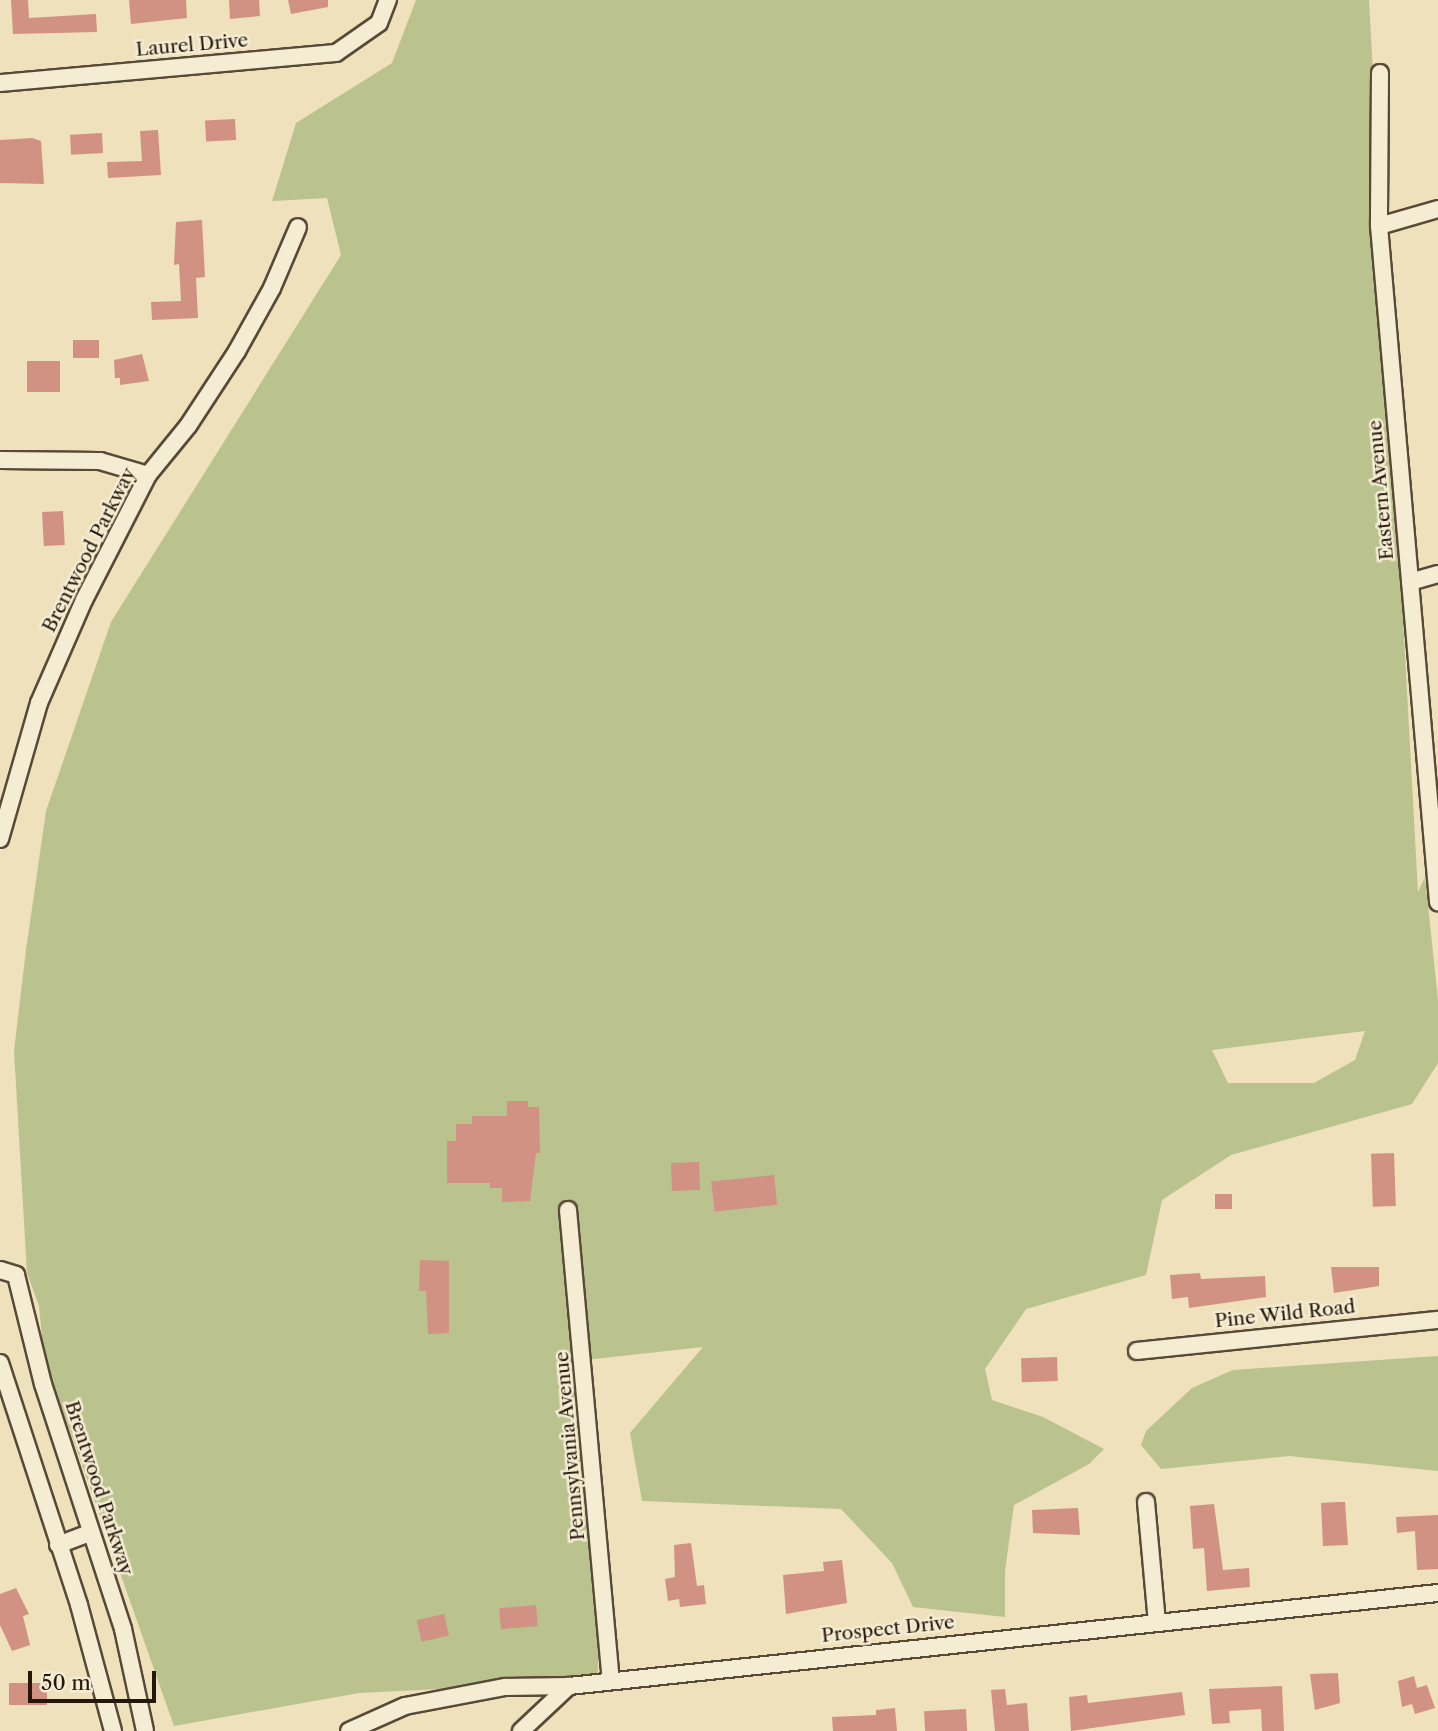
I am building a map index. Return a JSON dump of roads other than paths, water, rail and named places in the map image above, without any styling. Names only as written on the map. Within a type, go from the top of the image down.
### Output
[{"type":"street","name":"Laurel Drive","points":[[0,83],[336,54],[379,23],[388,0]]},
{"type":"street","name":"Eastern Avenue","points":[[1380,73],[1379,226],[1438,902]]},
{"type":"street","points":[[1379,226],[1438,209]]},
{"type":"street","name":"Brentwood Parkway","points":[[0,839],[39,703],[84,600],[148,475],[188,426],[237,351],[272,288],[298,227]]},
{"type":"street","points":[[0,460],[100,461],[148,475]]},
{"type":"street","points":[[1410,582],[1438,574]]},
{"type":"street","name":"Pennsylvania Avenue","points":[[568,1210],[611,1679]]},
{"type":"street","name":"Brentwood Parkway","points":[[0,1270],[16,1275],[43,1384],[89,1533],[123,1629],[145,1731]]},
{"type":"street","name":"Pine Wild Road","points":[[1137,1351],[1438,1320]]},
{"type":"street","points":[[0,1363],[98,1668],[113,1731]]},
{"type":"street","points":[[1146,1503],[1157,1623]]},
{"type":"street","points":[[58,1545],[89,1533]]},
{"type":"street","name":"Prospect Drive","points":[[349,1731],[405,1706],[454,1694],[569,1686],[611,1679],[1438,1593]]},
{"type":"street","points":[[521,1731],[569,1686]]}]
